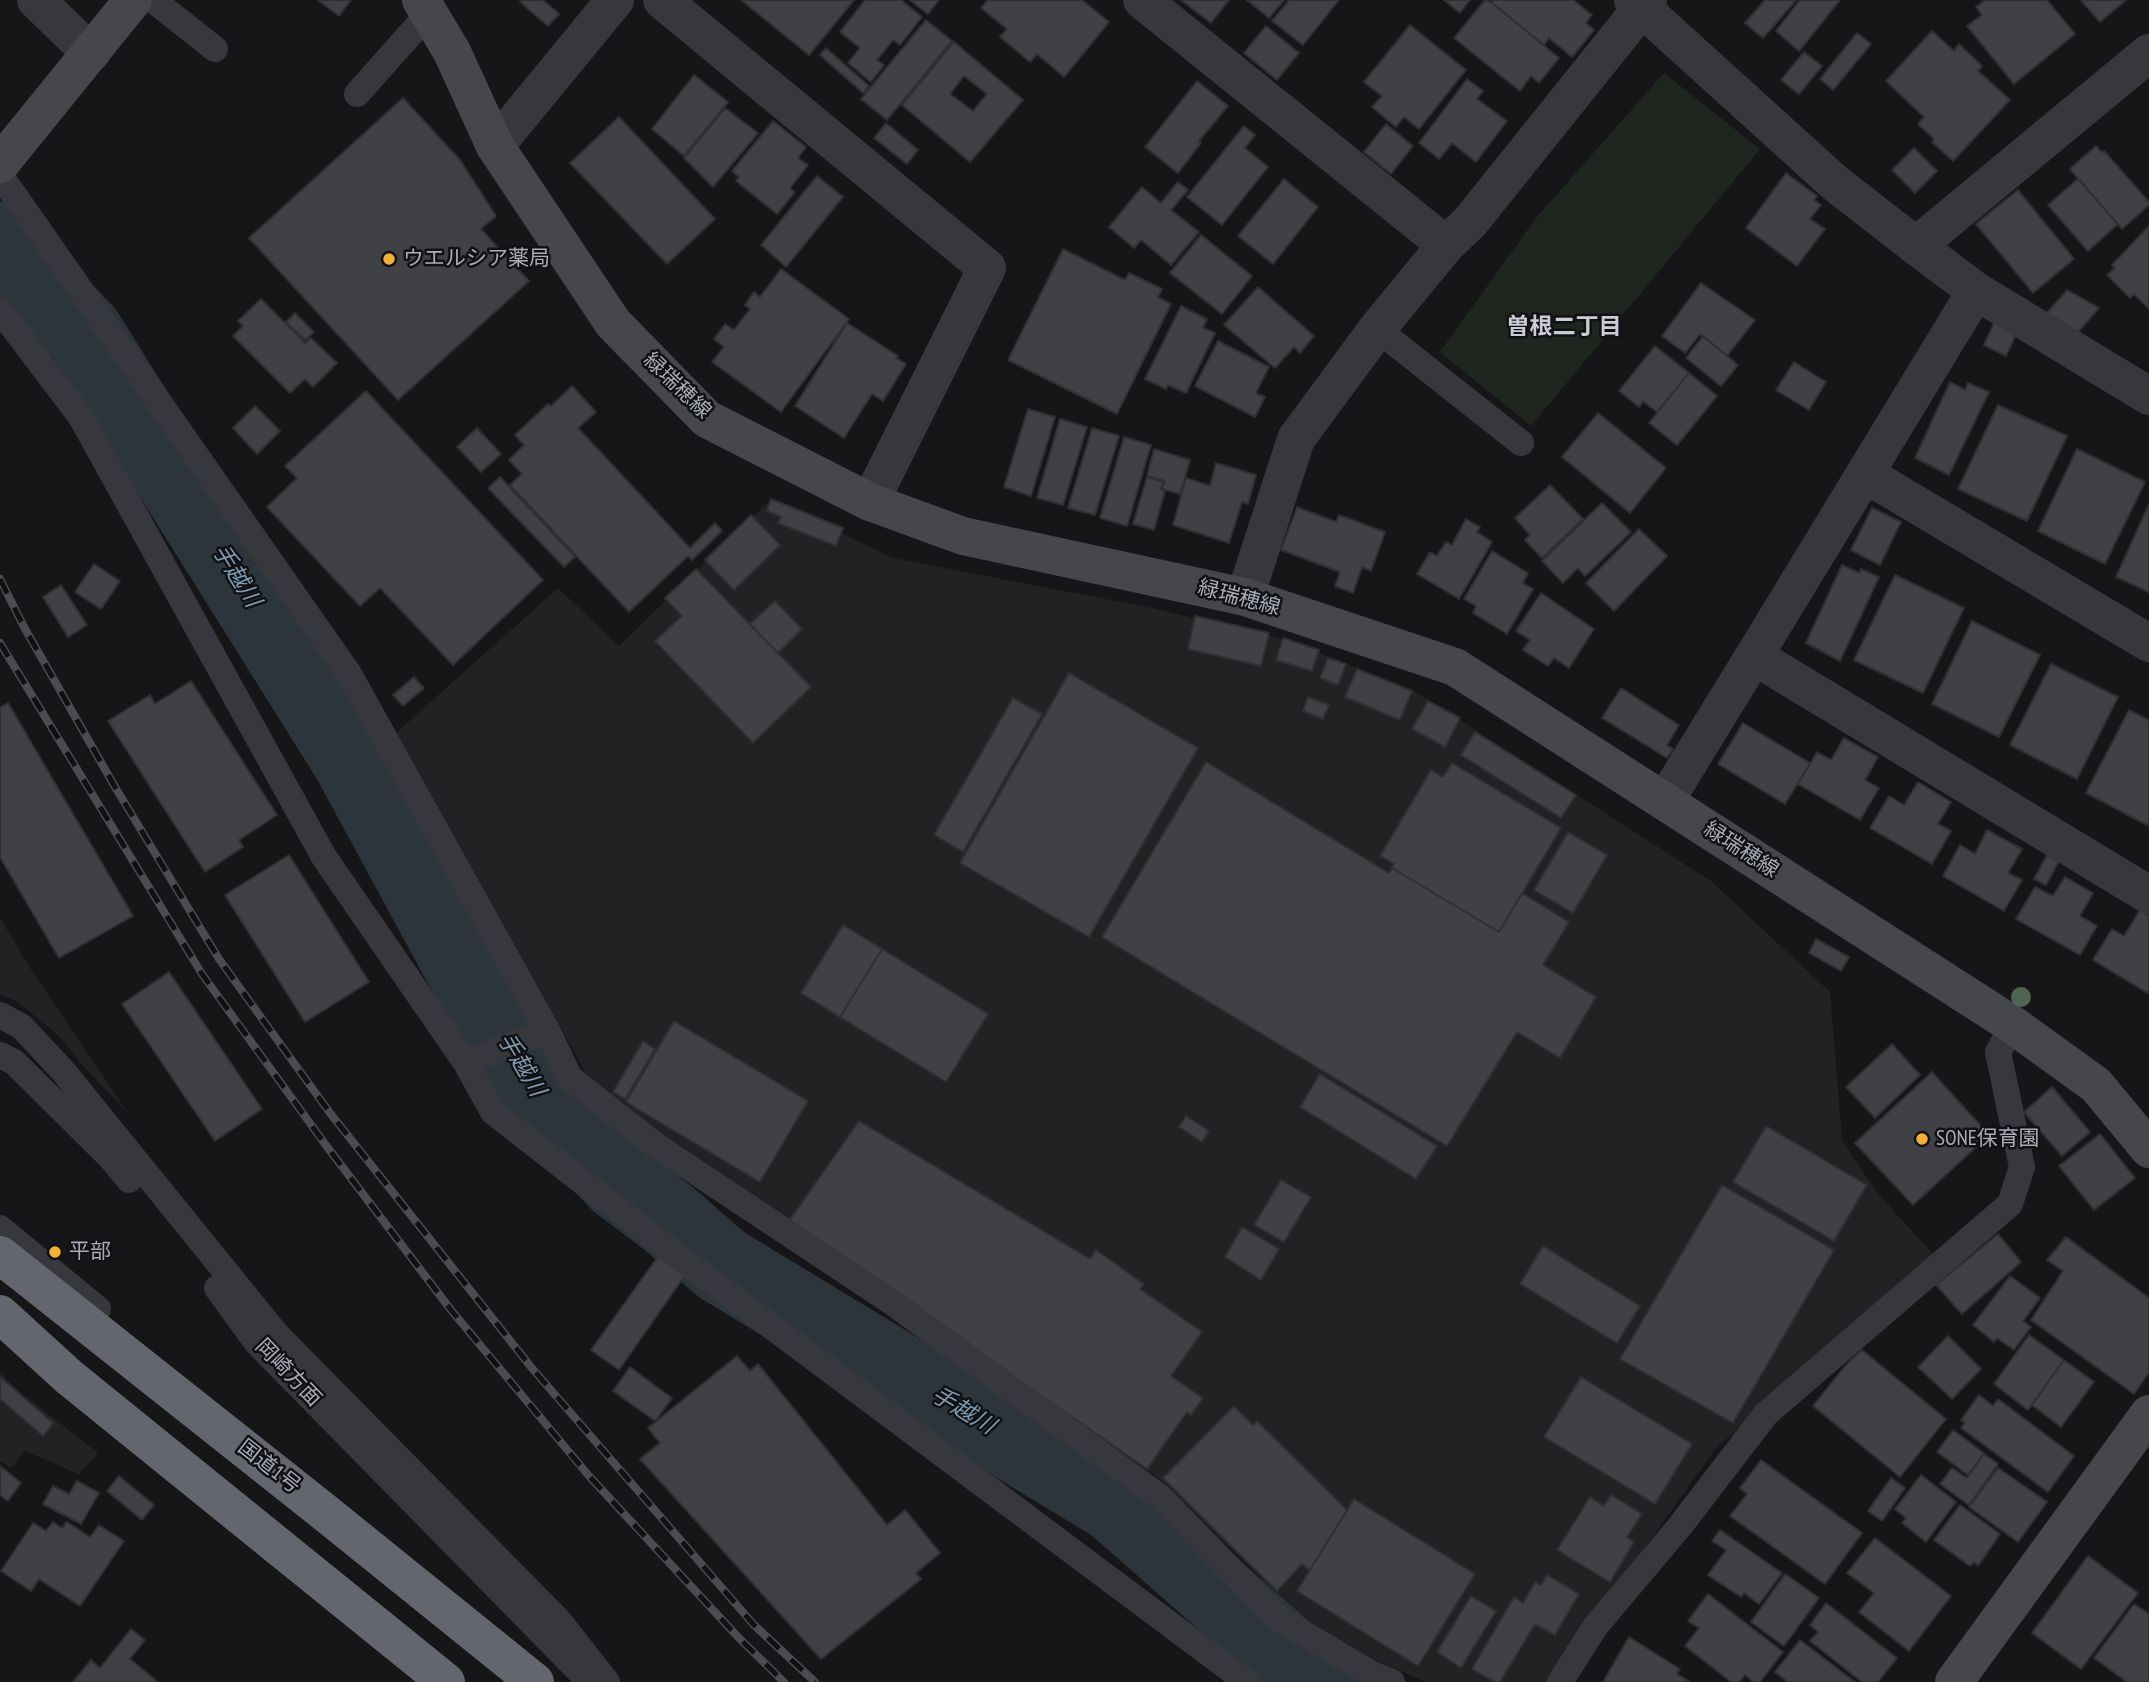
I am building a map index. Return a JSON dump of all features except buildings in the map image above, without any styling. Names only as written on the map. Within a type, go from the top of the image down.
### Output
[{"type":"highway","name":"国道1号","points":[[0,1255],[535,1682]]},
{"type":"highway","points":[[0,1314],[69,1377],[446,1682]]},
{"type":"main road","points":[[0,164],[133,0]]},
{"type":"main road","name":"緑瑞穂線","points":[[425,7],[452,52],[495,146],[613,323],[707,419],[870,502],[963,536],[1245,597],[1455,667],[2013,1025],[2096,1085],[2149,1149]]},
{"type":"main road","points":[[1954,1682],[2149,1414]]},
{"type":"street","points":[[36,0],[91,53]]},
{"type":"street","points":[[495,146],[615,0]]},
{"type":"street","points":[[662,0],[987,268],[870,502]]},
{"type":"street","points":[[1142,0],[1446,246]]},
{"type":"street","points":[[1245,597],[1296,439],[1377,329],[1446,246],[1470,222],[1641,2],[1835,183],[1916,246],[1976,291],[2149,396]]},
{"type":"street","points":[[1916,246],[2149,53]]},
{"type":"street","points":[[1665,801],[1976,291]]},
{"type":"street","points":[[1865,474],[2149,643]]},
{"type":"street","points":[[1754,656],[2149,895]]},
{"type":"lane","points":[[153,0],[215,49]]},
{"type":"lane","points":[[357,94],[425,7]]},
{"type":"lane","points":[[0,174],[349,674],[570,1079],[654,1145],[893,1303],[1160,1497],[1279,1619],[1370,1673],[1392,1682]]},
{"type":"lane","points":[[0,310],[81,417],[324,857],[474,1060],[493,1112],[688,1264],[1247,1682]]},
{"type":"lane","points":[[1377,329],[1521,443]]},
{"type":"lane","points":[[0,1015],[22,1027],[63,1071],[242,1304],[277,1335],[559,1621],[607,1682]]},
{"type":"lane","points":[[1560,1682],[1595,1627],[1680,1526],[1766,1414],[2010,1204],[2022,1167],[1998,1052],[2013,1025]]},
{"type":"lane","points":[[474,1060],[542,1032]]},
{"type":"lane","name":"岡崎方面","points":[[0,1055],[14,1062],[110,1157],[242,1304],[257,1343],[590,1682]]},
{"type":"lane","points":[[0,1228],[188,1384],[211,1410],[323,1511]]},
{"type":"shaded area","points":[[1664,73],[1760,149],[1531,426],[1440,352],[1536,218]]},
{"type":"shaded area","points":[[770,500],[893,558],[1152,608],[1289,641],[1413,690],[1711,881],[1830,992],[1842,1140],[1878,1194],[1934,1255],[1716,1448],[1549,1682],[1427,1682],[1345,1648],[1294,1610],[1158,1478],[617,1109],[591,1082],[396,733],[558,588],[619,646]]},
{"type":"shaded area","points":[[0,918],[30,968],[128,1113],[58,1035],[17,1001],[0,995]]},
{"type":"shaded area","points":[[0,1373],[98,1453],[79,1474],[25,1451],[11,1468],[0,1461]]},
{"type":"waterway","name":"手越川","points":[[0,241],[84,333],[351,759],[535,1093],[620,1182],[668,1218],[722,1265],[1116,1504],[1310,1675],[1324,1682]]},
{"type":"railway","points":[[0,579],[24,627],[115,787],[219,959],[330,1113],[531,1367],[754,1625],[815,1682]]},
{"type":"railway","points":[[0,643],[202,974],[325,1144],[451,1310],[589,1476],[738,1637],[784,1682]]},
{"type":"place","name":"ウエルシア薬局","points":[[389,259]]},
{"type":"place","name":"SONE保育園","points":[[1922,1139]]},
{"type":"place","name":"平部","points":[[55,1252]]},
{"type":"district","name":"曽根二丁目","points":[[1564,327]]}]
